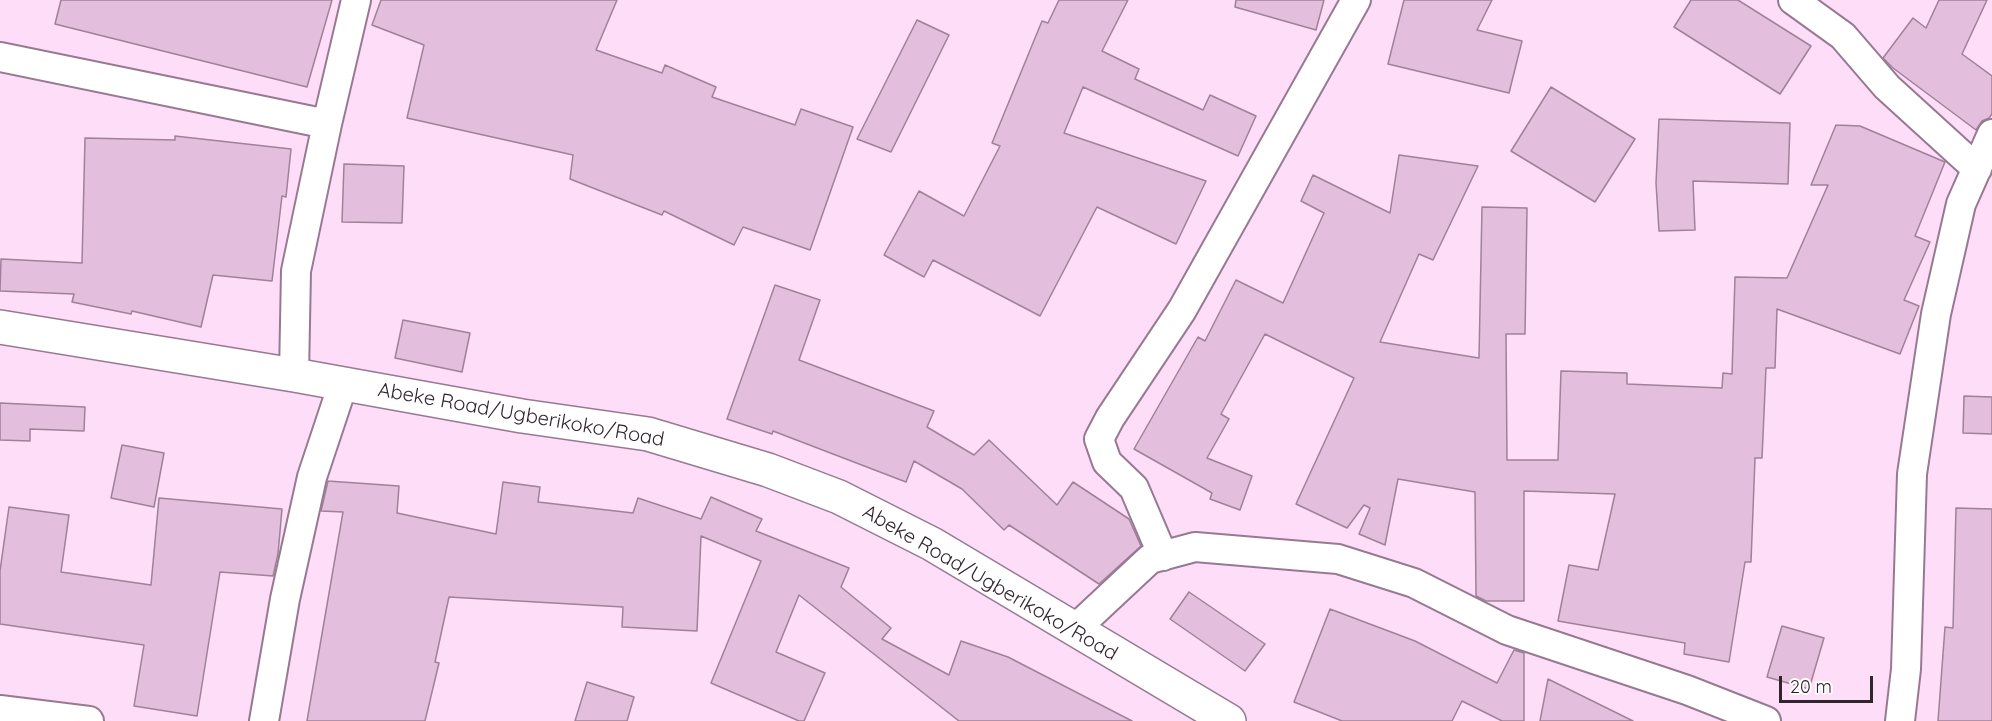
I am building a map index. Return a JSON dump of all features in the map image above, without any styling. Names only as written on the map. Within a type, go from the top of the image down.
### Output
[{"type":"street","points":[[294,375],[296,271],[356,0]]},
{"type":"street","points":[[1163,556],[1134,488],[1107,462],[1099,439],[1110,418],[1182,310],[1356,0]]},
{"type":"street","points":[[1793,0],[1843,36],[1887,87],[1977,169]]},
{"type":"street","points":[[0,57],[327,124]]},
{"type":"street","points":[[1900,721],[1906,669],[1912,474],[1936,314],[1961,204],[1992,134]]},
{"type":"street","name":"Abeke Road/Ugberikoko/Road","points":[[0,327],[294,375],[522,416],[648,434],[768,470],[839,497],[932,544],[1229,721]]},
{"type":"street","points":[[264,721],[285,599],[312,477],[343,384]]},
{"type":"street","points":[[1074,630],[1150,560],[1195,547],[1338,560],[1414,583],[1507,630],[1687,690],[1766,721]]},
{"type":"street","points":[[0,710],[88,721]]},
{"type":"building","points":[[61,0],[332,0],[307,87],[55,24]]},
{"type":"building","points":[[381,0],[617,0],[596,50],[662,73],[665,65],[716,87],[712,97],[795,125],[801,109],[853,127],[810,250],[743,227],[734,245],[664,211],[662,215],[570,179],[573,155],[407,118],[424,45],[372,25]]},
{"type":"building","points":[[1059,0],[1128,0],[1102,51],[1139,69],[1135,79],[1203,110],[1210,95],[1256,116],[1238,156],[1083,87],[1064,133],[1206,181],[1176,244],[1097,207],[1040,316],[933,260],[924,277],[884,255],[919,191],[964,216],[1000,146],[992,143],[1042,21],[1048,23]]},
{"type":"building","points":[[1236,0],[1324,0],[1316,30],[1235,7]]},
{"type":"building","points":[[1404,0],[1492,0],[1477,30],[1522,41],[1509,93],[1388,64]]},
{"type":"building","points":[[1691,0],[1738,0],[1811,46],[1780,94],[1674,27]]},
{"type":"building","points":[[1939,0],[1987,0],[1962,54],[1992,76],[1992,114],[1982,121],[1976,130],[1883,58],[1913,18],[1926,28]]},
{"type":"building","points":[[917,20],[949,35],[891,152],[857,139]]},
{"type":"building","points":[[1551,87],[1635,139],[1595,202],[1511,151]]},
{"type":"building","points":[[1659,119],[1790,123],[1788,184],[1693,181],[1695,230],[1659,231],[1656,183]]},
{"type":"building","points":[[1836,125],[1860,126],[1945,162],[1915,236],[1930,242],[1904,300],[1919,306],[1900,354],[1777,309],[1775,368],[1766,368],[1762,458],[1755,458],[1751,562],[1745,562],[1729,662],[1684,654],[1685,643],[1558,621],[1569,565],[1598,570],[1615,494],[1524,491],[1524,601],[1486,601],[1476,596],[1475,492],[1398,479],[1385,545],[1359,534],[1370,508],[1364,505],[1347,528],[1296,504],[1354,378],[1265,334],[1221,414],[1229,419],[1207,458],[1252,476],[1240,510],[1210,499],[1212,493],[1134,449],[1198,337],[1205,341],[1236,280],[1283,303],[1324,213],[1301,201],[1313,175],[1390,213],[1399,155],[1478,166],[1433,260],[1419,254],[1380,342],[1479,358],[1482,207],[1527,208],[1525,334],[1506,334],[1507,460],[1558,460],[1561,371],[1627,373],[1627,384],[1722,388],[1723,373],[1732,374],[1735,277],[1787,278],[1828,185],[1811,185]]},
{"type":"building","points":[[175,136],[291,149],[286,197],[282,196],[272,281],[213,275],[201,327],[132,311],[131,314],[72,302],[74,294],[0,291],[1,259],[82,263],[85,138],[175,140]]},
{"type":"building","points":[[344,164],[404,166],[402,223],[342,222]]},
{"type":"building","points":[[775,285],[820,300],[799,360],[934,411],[927,427],[974,455],[989,440],[1057,505],[1073,482],[1129,519],[1141,546],[1099,584],[1009,525],[1004,530],[962,489],[914,461],[906,482],[773,431],[772,434],[727,419]]},
{"type":"building","points":[[403,320],[470,333],[462,372],[395,358]]},
{"type":"building","points":[[1964,396],[1992,397],[1992,434],[1963,433]]},
{"type":"building","points":[[0,403],[85,407],[84,431],[30,429],[30,441],[0,440]]},
{"type":"building","points":[[122,445],[164,453],[154,507],[111,498]]},
{"type":"building","points":[[328,481],[399,486],[397,513],[496,534],[503,482],[540,487],[538,502],[633,513],[638,498],[701,519],[711,497],[762,519],[756,531],[849,568],[841,587],[891,628],[882,639],[949,675],[961,641],[1008,657],[1132,721],[959,721],[799,595],[776,652],[825,673],[804,721],[799,721],[711,683],[761,561],[701,536],[697,631],[622,627],[623,607],[449,597],[435,662],[439,663],[425,721],[307,721],[343,512],[321,511]]},
{"type":"building","points":[[159,498],[282,509],[278,554],[273,576],[220,572],[197,716],[134,706],[144,645],[0,624],[0,571],[9,507],[69,515],[61,572],[151,585]]},
{"type":"building","points":[[1956,508],[1992,509],[1992,721],[1938,721],[1945,627],[1953,628]]},
{"type":"building","points":[[1189,592],[1265,644],[1245,671],[1170,619]]},
{"type":"building","points":[[1330,609],[1415,641],[1497,683],[1514,650],[1524,653],[1524,721],[1502,721],[1462,701],[1452,721],[1342,721],[1294,702]]},
{"type":"building","points":[[1782,626],[1824,638],[1809,689],[1767,677]]},
{"type":"building","points":[[1548,679],[1633,721],[1540,721]]},
{"type":"building","points":[[587,682],[634,697],[627,721],[575,721]]}]
